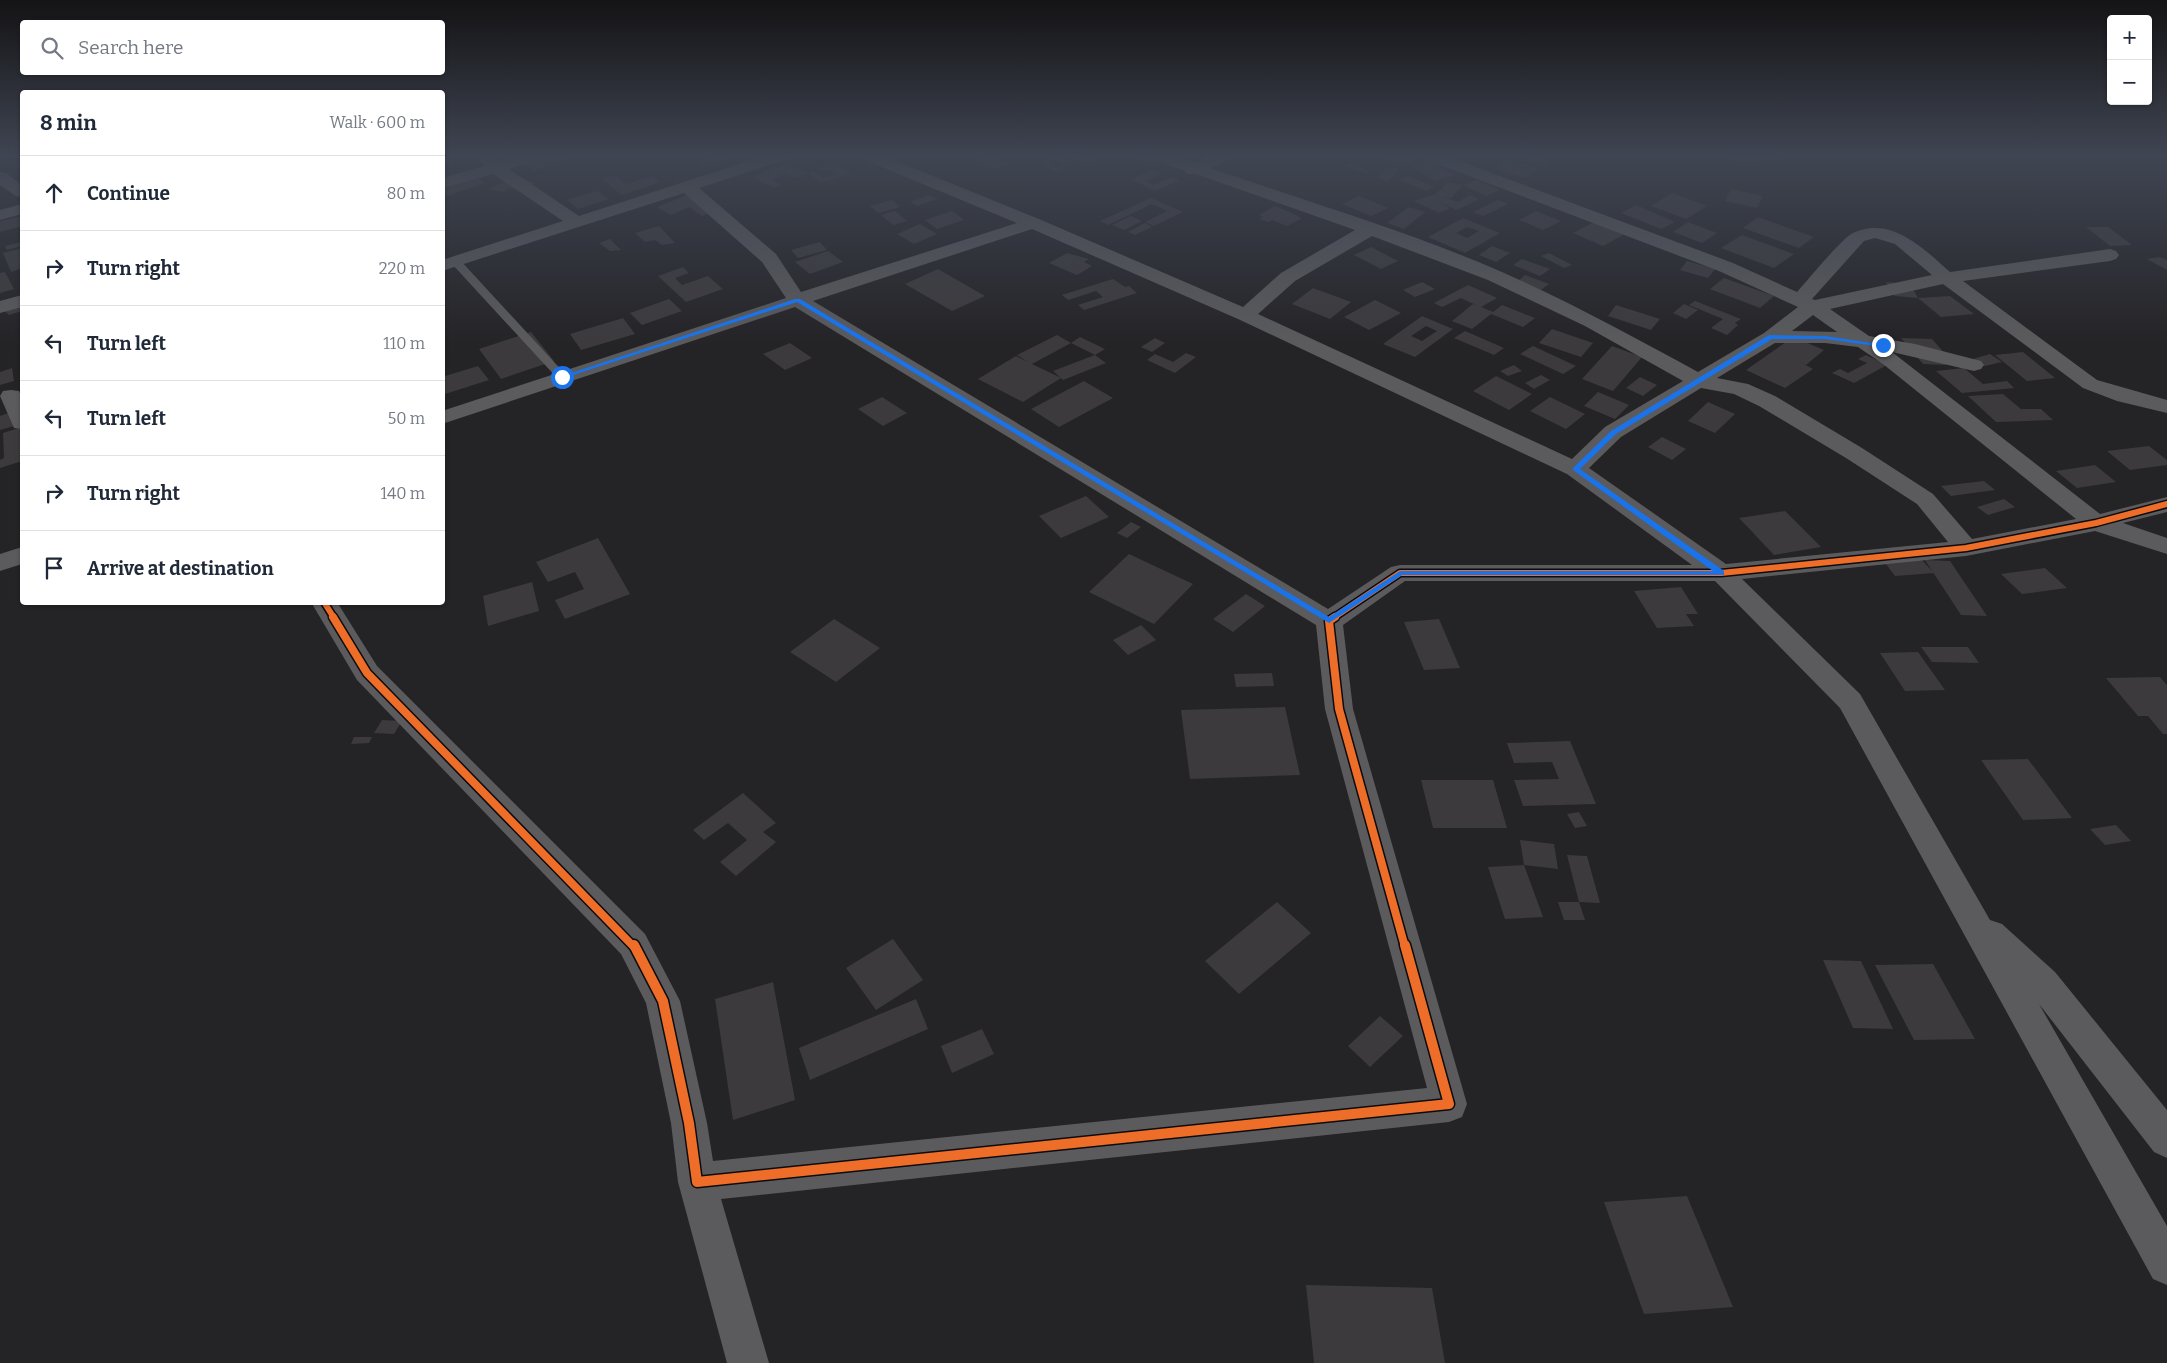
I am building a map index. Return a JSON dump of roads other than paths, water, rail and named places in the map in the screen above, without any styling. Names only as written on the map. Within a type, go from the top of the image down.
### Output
[{"type":"street","points":[[571,219],[577,223]]},
{"type":"street","points":[[449,264],[591,219]]},
{"type":"street","points":[[723,219],[769,258],[798,300],[1329,621]]},
{"type":"street","points":[[1022,219],[1245,315],[1575,469],[1721,573],[1850,701],[2167,1264]]},
{"type":"street","points":[[1339,219],[1495,276],[1592,322],[1698,381],[1740,389],[1767,401],[1854,453],[1924,499],[1966,548]]},
{"type":"street","points":[[1597,219],[1726,267],[1805,304],[1890,360],[2096,523],[2164,551]]},
{"type":"street","points":[[445,417],[1033,223]]},
{"type":"street","points":[[1245,315],[1288,276],[1370,229]]},
{"type":"street","points":[[1575,469],[1613,432],[1771,337],[1805,304],[1858,237],[1875,233],[1900,240],[1946,278],[2090,384],[2167,407]]},
{"type":"street","points":[[1805,304],[1946,278],[2110,255]]},
{"type":"street","points":[[0,307],[20,302]]},
{"type":"street","points":[[1771,337],[1825,337],[1862,341],[1915,350],[1940,358],[1949,358],[1974,365]]},
{"type":"street","points":[[11,396],[20,418]]},
{"type":"street","points":[[1329,621],[1400,573],[1721,573],[1966,548],[2096,523],[2167,504]]},
{"type":"street","points":[[0,562],[20,556]]},
{"type":"street","points":[[326,605],[367,673],[633,944],[663,1001],[689,1123],[697,1182],[748,1363]]},
{"type":"street","points":[[697,1182],[1449,1104],[1339,709],[1329,621]]},
{"type":"street","points":[[1971,917],[2043,983],[2167,1139]]},
{"type":"lane","points":[[449,264],[562,377]]}]
